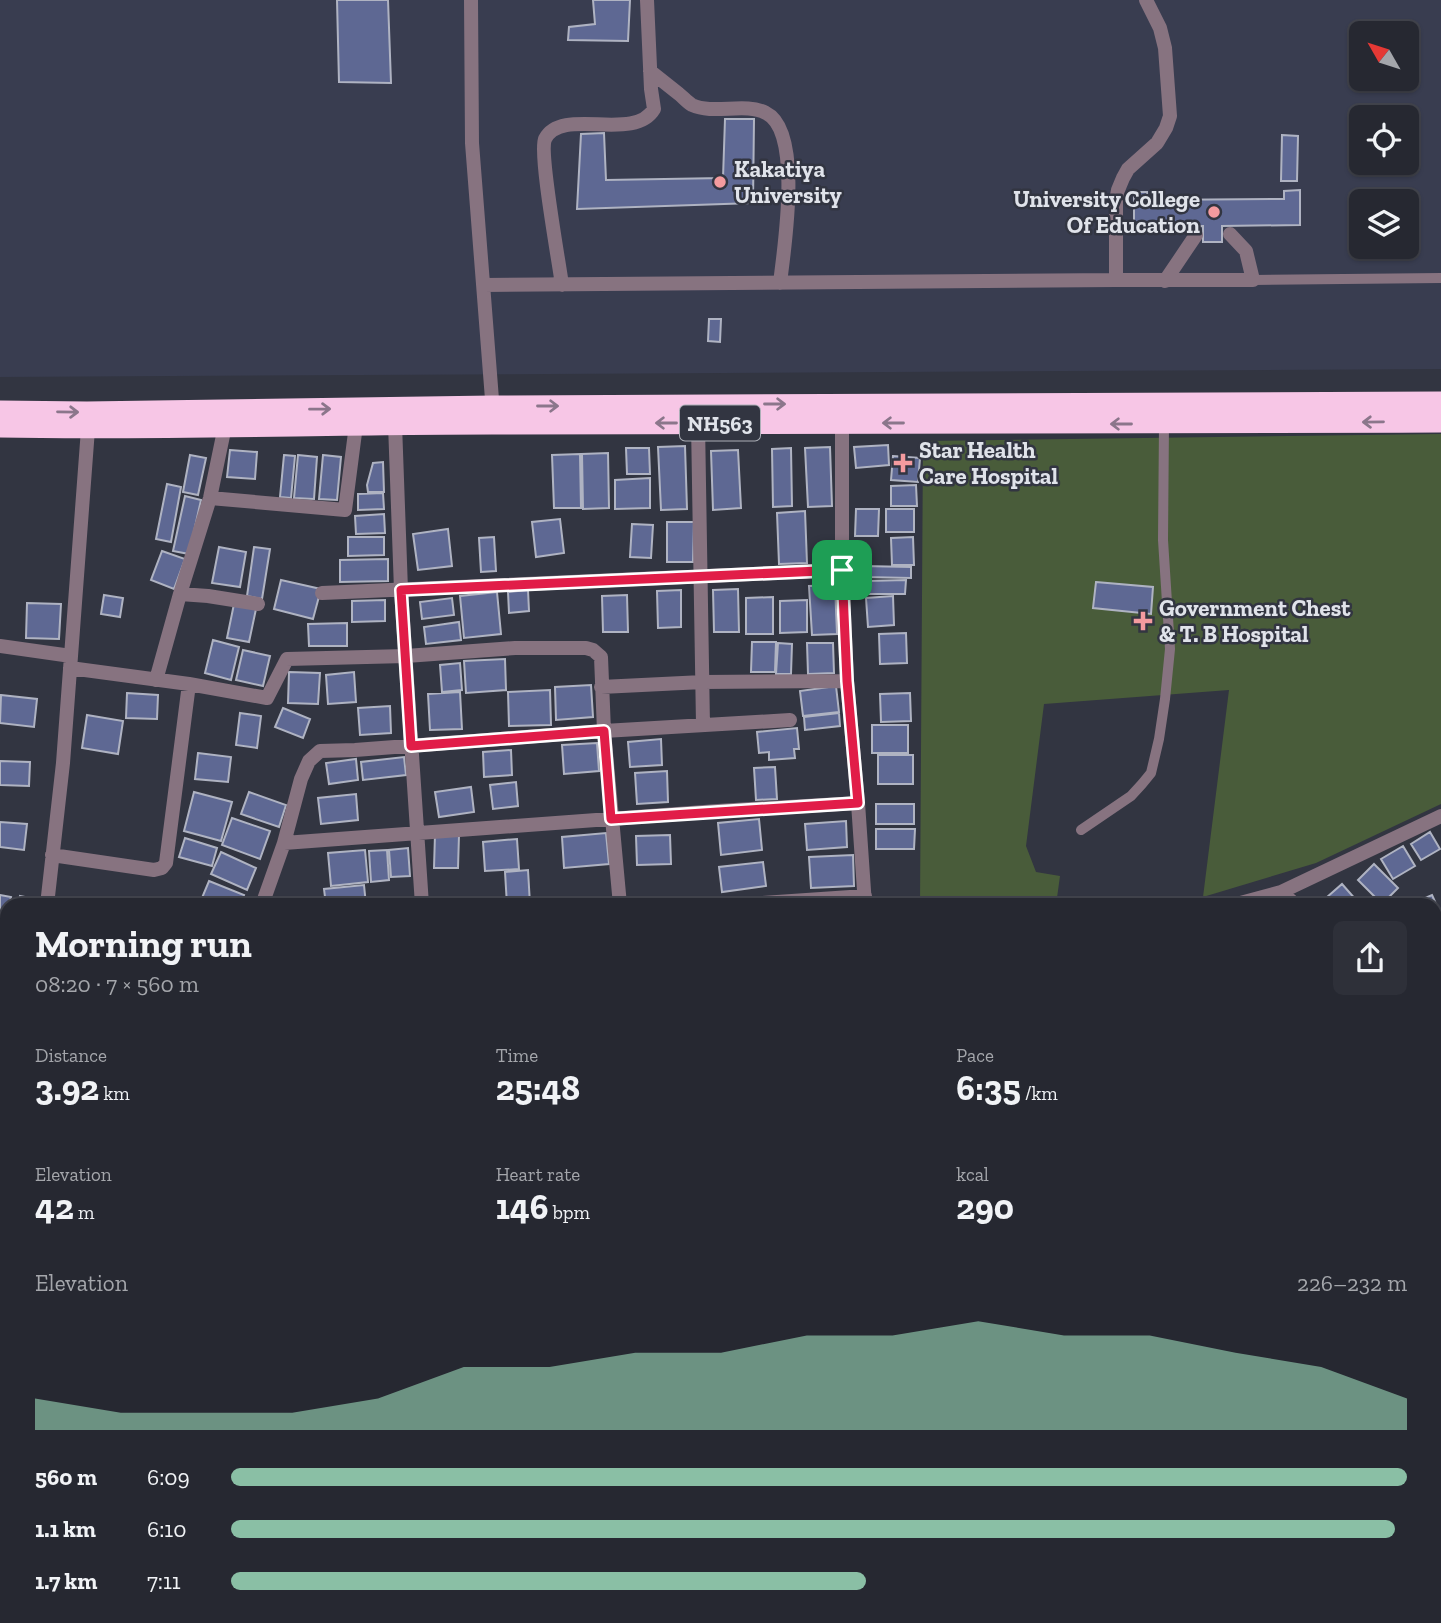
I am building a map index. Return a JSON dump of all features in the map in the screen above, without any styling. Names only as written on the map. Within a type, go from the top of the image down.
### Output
[{"type":"highway","name":"NH563","points":[[0,411],[493,415],[1441,402]]},
{"type":"highway","name":"NH563","points":[[0,427],[88,429],[356,425],[493,415],[698,423],[1441,422]]},
{"type":"street","points":[[471,0],[472,143],[493,415]]},
{"type":"street","points":[[562,285],[545,167],[544,141],[551,131],[568,125],[636,124],[650,117],[654,109],[647,0]]},
{"type":"street","points":[[1116,280],[1118,190],[1128,169],[1157,143],[1170,116],[1166,48],[1160,28],[1146,0]]},
{"type":"street","points":[[650,71],[692,105],[715,109],[746,109],[765,113],[776,121],[784,138],[789,201],[780,283]]},
{"type":"street","points":[[483,285],[1253,280],[1246,251],[1230,234]]},
{"type":"street","points":[[1165,281],[1196,235]]},
{"type":"street","points":[[842,422],[842,570],[847,681],[865,898]]},
{"type":"street","points":[[698,423],[703,725]]},
{"type":"street","points":[[396,424],[401,590],[422,898]]},
{"type":"street","points":[[210,498],[345,510],[356,425]]},
{"type":"street","points":[[156,680],[210,498],[225,426]]},
{"type":"street","points":[[48,898],[63,764],[88,429]]},
{"type":"street","points":[[322,593],[842,570]]},
{"type":"street","points":[[180,594],[258,604]]},
{"type":"street","points":[[0,646],[156,680],[267,698],[287,659],[406,656],[515,648],[593,650],[600,657],[619,898]]},
{"type":"street","points":[[601,687],[703,682],[847,681]]},
{"type":"street","points":[[52,855],[154,870],[162,868],[166,863],[189,684]]},
{"type":"street","points":[[264,898],[284,843],[301,779],[309,761],[320,751],[790,720]]},
{"type":"street","points":[[284,843],[858,803]]},
{"type":"street","points":[[1258,898],[1280,892],[1441,816]]},
{"type":"street","points":[[1280,892],[1287,898]]},
{"type":"lane","points":[[1253,280],[1441,278]]},
{"type":"lane","points":[[1081,830],[1131,796],[1142,784],[1151,773],[1159,739],[1170,649],[1163,540],[1164,424]]},
{"type":"shaded area","name":"Kakatiya University","points":[[0,0],[1441,0],[1441,369],[0,377]]},
{"type":"green space","points":[[1441,434],[1441,804],[1316,863],[1203,897],[1229,690],[1044,704],[1026,846],[1036,872],[1060,876],[1057,898],[920,898],[923,441]]},
{"type":"building","points":[[337,0],[388,0],[391,83],[339,82]]},
{"type":"building","points":[[593,0],[630,0],[628,41],[568,40],[569,27],[595,24]]},
{"type":"building","points":[[725,119],[754,119],[753,203],[577,209],[581,134],[604,133],[606,180],[723,178]]},
{"type":"building","points":[[1282,135],[1298,136],[1297,181],[1281,181]]},
{"type":"building","points":[[1300,190],[1300,225],[1222,226],[1222,242],[1203,242],[1203,226],[1134,227],[1134,192],[1147,192],[1147,200],[1284,199],[1284,191]]},
{"type":"building","points":[[709,319],[721,319],[720,342],[708,341]]},
{"type":"building","points":[[888,445],[889,465],[856,468],[854,447]]},
{"type":"building","points":[[685,446],[687,509],[661,510],[658,447]]},
{"type":"building","points":[[830,447],[832,506],[808,507],[805,448]]},
{"type":"building","points":[[626,448],[649,448],[650,474],[627,474]]},
{"type":"building","points":[[791,448],[792,506],[773,507],[772,449]]},
{"type":"building","points":[[230,450],[257,452],[255,479],[227,477]]},
{"type":"building","points":[[738,450],[741,508],[713,510],[711,451]]},
{"type":"building","points":[[608,453],[609,508],[583,509],[582,454]]},
{"type":"building","points":[[580,454],[581,508],[554,508],[552,455]]},
{"type":"building","points":[[190,455],[206,458],[198,495],[183,492]]},
{"type":"building","points":[[284,455],[295,456],[291,498],[280,497]]},
{"type":"building","points":[[298,455],[317,457],[314,499],[294,498]]},
{"type":"building","points":[[323,455],[341,457],[337,500],[319,499]]},
{"type":"building","points":[[893,456],[920,458],[918,482],[891,480]]},
{"type":"building","points":[[383,462],[384,492],[368,492],[367,485],[373,463]]},
{"type":"building","points":[[650,478],[650,508],[615,509],[615,480]]},
{"type":"building","points":[[167,484],[181,487],[171,542],[156,539]]},
{"type":"building","points":[[916,485],[917,506],[891,506],[891,486]]},
{"type":"building","points":[[383,493],[384,509],[358,510],[358,494]]},
{"type":"building","points":[[185,496],[201,500],[189,554],[173,551]]},
{"type":"building","points":[[856,509],[879,509],[878,536],[855,536]]},
{"type":"building","points":[[886,509],[914,509],[914,532],[886,532]]},
{"type":"building","points":[[805,511],[807,563],[779,564],[777,513]]},
{"type":"building","points":[[384,514],[385,533],[356,534],[355,516]]},
{"type":"building","points":[[560,519],[564,553],[536,557],[532,522]]},
{"type":"building","points":[[667,522],[694,522],[693,562],[667,562]]},
{"type":"building","points":[[632,524],[653,525],[651,558],[630,557]]},
{"type":"building","points":[[448,529],[452,566],[418,570],[413,534]]},
{"type":"building","points":[[348,537],[384,537],[384,555],[348,556]]},
{"type":"building","points":[[494,537],[496,571],[481,572],[479,538]]},
{"type":"building","points":[[913,537],[914,565],[892,565],[891,538]]},
{"type":"building","points":[[219,547],[246,552],[240,587],[212,583]]},
{"type":"building","points":[[254,547],[270,549],[262,599],[247,596]]},
{"type":"building","points":[[162,551],[185,559],[174,589],[151,580]]},
{"type":"building","points":[[388,559],[388,581],[340,582],[340,560]]},
{"type":"building","points":[[863,566],[911,567],[911,578],[863,577]]},
{"type":"building","points":[[281,580],[321,589],[313,619],[274,609]]},
{"type":"building","points":[[906,580],[905,594],[866,594],[866,581]]},
{"type":"building","points":[[1096,582],[1153,587],[1151,614],[1093,608]]},
{"type":"building","points":[[835,585],[837,634],[812,635],[809,586]]},
{"type":"building","points":[[738,589],[739,632],[714,632],[713,590]]},
{"type":"building","points":[[528,590],[529,611],[509,613],[508,592]]},
{"type":"building","points":[[681,590],[681,627],[658,628],[657,591]]},
{"type":"building","points":[[497,592],[501,634],[464,638],[460,596]]},
{"type":"building","points":[[104,595],[123,598],[120,617],[101,614]]},
{"type":"building","points":[[627,595],[628,632],[603,632],[602,596]]},
{"type":"building","points":[[893,596],[894,625],[868,627],[866,598]]},
{"type":"building","points":[[773,597],[773,634],[746,634],[746,598]]},
{"type":"building","points":[[452,598],[454,615],[422,619],[420,602]]},
{"type":"building","points":[[385,600],[385,621],[352,622],[352,601]]},
{"type":"building","points":[[807,600],[807,632],[780,633],[780,601]]},
{"type":"building","points":[[27,603],[61,604],[59,639],[26,638]]},
{"type":"building","points":[[234,604],[256,609],[249,642],[227,638]]},
{"type":"building","points":[[459,622],[461,640],[426,644],[424,627]]},
{"type":"building","points":[[347,623],[347,646],[309,646],[308,624]]},
{"type":"building","points":[[906,633],[907,663],[880,664],[879,634]]},
{"type":"building","points":[[213,640],[239,647],[231,680],[205,673]]},
{"type":"building","points":[[752,642],[776,642],[775,672],[751,672]]},
{"type":"building","points":[[778,643],[792,644],[791,674],[776,674]]},
{"type":"building","points":[[807,643],[833,643],[834,673],[808,674]]},
{"type":"building","points":[[243,650],[270,656],[263,686],[236,680]]},
{"type":"building","points":[[505,659],[506,690],[466,693],[464,661]]},
{"type":"building","points":[[460,663],[462,690],[442,692],[440,665]]},
{"type":"building","points":[[289,672],[320,673],[318,704],[288,703]]},
{"type":"building","points":[[354,672],[356,702],[328,704],[326,675]]},
{"type":"building","points":[[591,685],[593,717],[556,720],[555,687]]},
{"type":"building","points":[[836,686],[839,712],[803,716],[800,691]]},
{"type":"building","points":[[550,690],[551,725],[509,726],[508,692]]},
{"type":"building","points":[[460,692],[462,729],[430,730],[428,694]]},
{"type":"building","points":[[127,693],[158,695],[157,719],[126,718]]},
{"type":"building","points":[[910,693],[911,721],[881,722],[880,694]]},
{"type":"building","points":[[1,695],[37,699],[34,727],[0,723]]},
{"type":"building","points":[[390,706],[391,733],[360,735],[358,708]]},
{"type":"building","points":[[283,708],[310,719],[303,738],[275,727]]},
{"type":"building","points":[[240,713],[261,716],[257,748],[236,745]]},
{"type":"building","points":[[839,713],[840,726],[805,730],[804,717]]},
{"type":"building","points":[[87,715],[123,721],[118,754],[82,748]]},
{"type":"building","points":[[872,725],[908,725],[908,753],[872,753]]},
{"type":"building","points":[[797,728],[799,749],[794,749],[795,758],[769,760],[769,752],[759,753],[757,732]]},
{"type":"building","points":[[661,739],[662,765],[630,767],[628,742]]},
{"type":"building","points":[[597,743],[599,771],[564,774],[562,745]]},
{"type":"building","points":[[511,750],[512,775],[484,777],[483,752]]},
{"type":"building","points":[[198,753],[231,757],[228,782],[195,779]]},
{"type":"building","points":[[878,755],[913,755],[913,784],[878,784]]},
{"type":"building","points":[[404,757],[406,775],[363,780],[361,762]]},
{"type":"building","points":[[356,759],[358,780],[329,784],[326,763]]},
{"type":"building","points":[[0,761],[30,762],[29,786],[0,785]]},
{"type":"building","points":[[775,767],[777,799],[756,800],[754,768]]},
{"type":"building","points":[[667,771],[668,802],[637,804],[635,773]]},
{"type":"building","points":[[516,782],[518,806],[493,809],[490,785]]},
{"type":"building","points":[[471,787],[474,812],[439,817],[435,792]]},
{"type":"building","points":[[194,792],[232,802],[221,841],[184,831]]},
{"type":"building","points":[[249,792],[286,805],[279,827],[241,814]]},
{"type":"building","points":[[356,794],[358,820],[321,824],[318,798]]},
{"type":"building","points":[[876,804],[914,804],[914,824],[876,824]]},
{"type":"building","points":[[232,818],[270,831],[260,859],[222,845]]},
{"type":"building","points":[[759,819],[762,850],[721,855],[718,823]]},
{"type":"building","points":[[846,821],[847,847],[807,850],[805,824]]},
{"type":"building","points":[[0,822],[27,824],[24,850],[0,847]]},
{"type":"building","points":[[876,829],[915,829],[914,849],[876,849]]},
{"type":"building","points":[[1430,832],[1440,849],[1421,860],[1411,844]]},
{"type":"building","points":[[606,833],[609,864],[564,868],[562,837]]},
{"type":"building","points":[[435,834],[459,835],[458,868],[434,868]]},
{"type":"building","points":[[670,835],[671,864],[637,865],[636,836]]},
{"type":"building","points":[[185,838],[217,848],[212,866],[179,857]]},
{"type":"building","points":[[517,839],[519,869],[485,871],[483,842]]},
{"type":"building","points":[[1403,846],[1415,866],[1393,879],[1381,859]]},
{"type":"building","points":[[408,848],[410,876],[391,877],[389,850]]},
{"type":"building","points":[[365,850],[368,882],[331,886],[328,853]]},
{"type":"building","points":[[387,850],[389,880],[371,882],[369,851]]},
{"type":"building","points":[[221,852],[256,868],[247,890],[211,874]]},
{"type":"building","points":[[853,855],[854,886],[811,888],[809,857]]},
{"type":"building","points":[[763,862],[766,886],[722,892],[719,867]]},
{"type":"building","points":[[1374,864],[1398,888],[1388,898],[1376,898],[1358,880]]},
{"type":"building","points":[[528,870],[530,898],[507,898],[505,872]]},
{"type":"building","points":[[209,881],[244,895],[243,898],[202,898]]},
{"type":"building","points":[[1342,884],[1354,898],[1326,898]]},
{"type":"building","points":[[364,885],[365,898],[325,898],[324,889]]},
{"type":"place","name":"Kakatiya University","points":[[720,182]]},
{"type":"place","name":"University College Of Education","points":[[1214,212]]},
{"type":"place","name":"Star Health Care Hospital","points":[[903,463]]},
{"type":"place","name":"Government Chest & T. B Hospital","points":[[1143,621]]},
{"type":"route","points":[[842,570],[847,681],[858,803],[611,819],[604,731],[411,746],[401,590],[842,570]]}]
